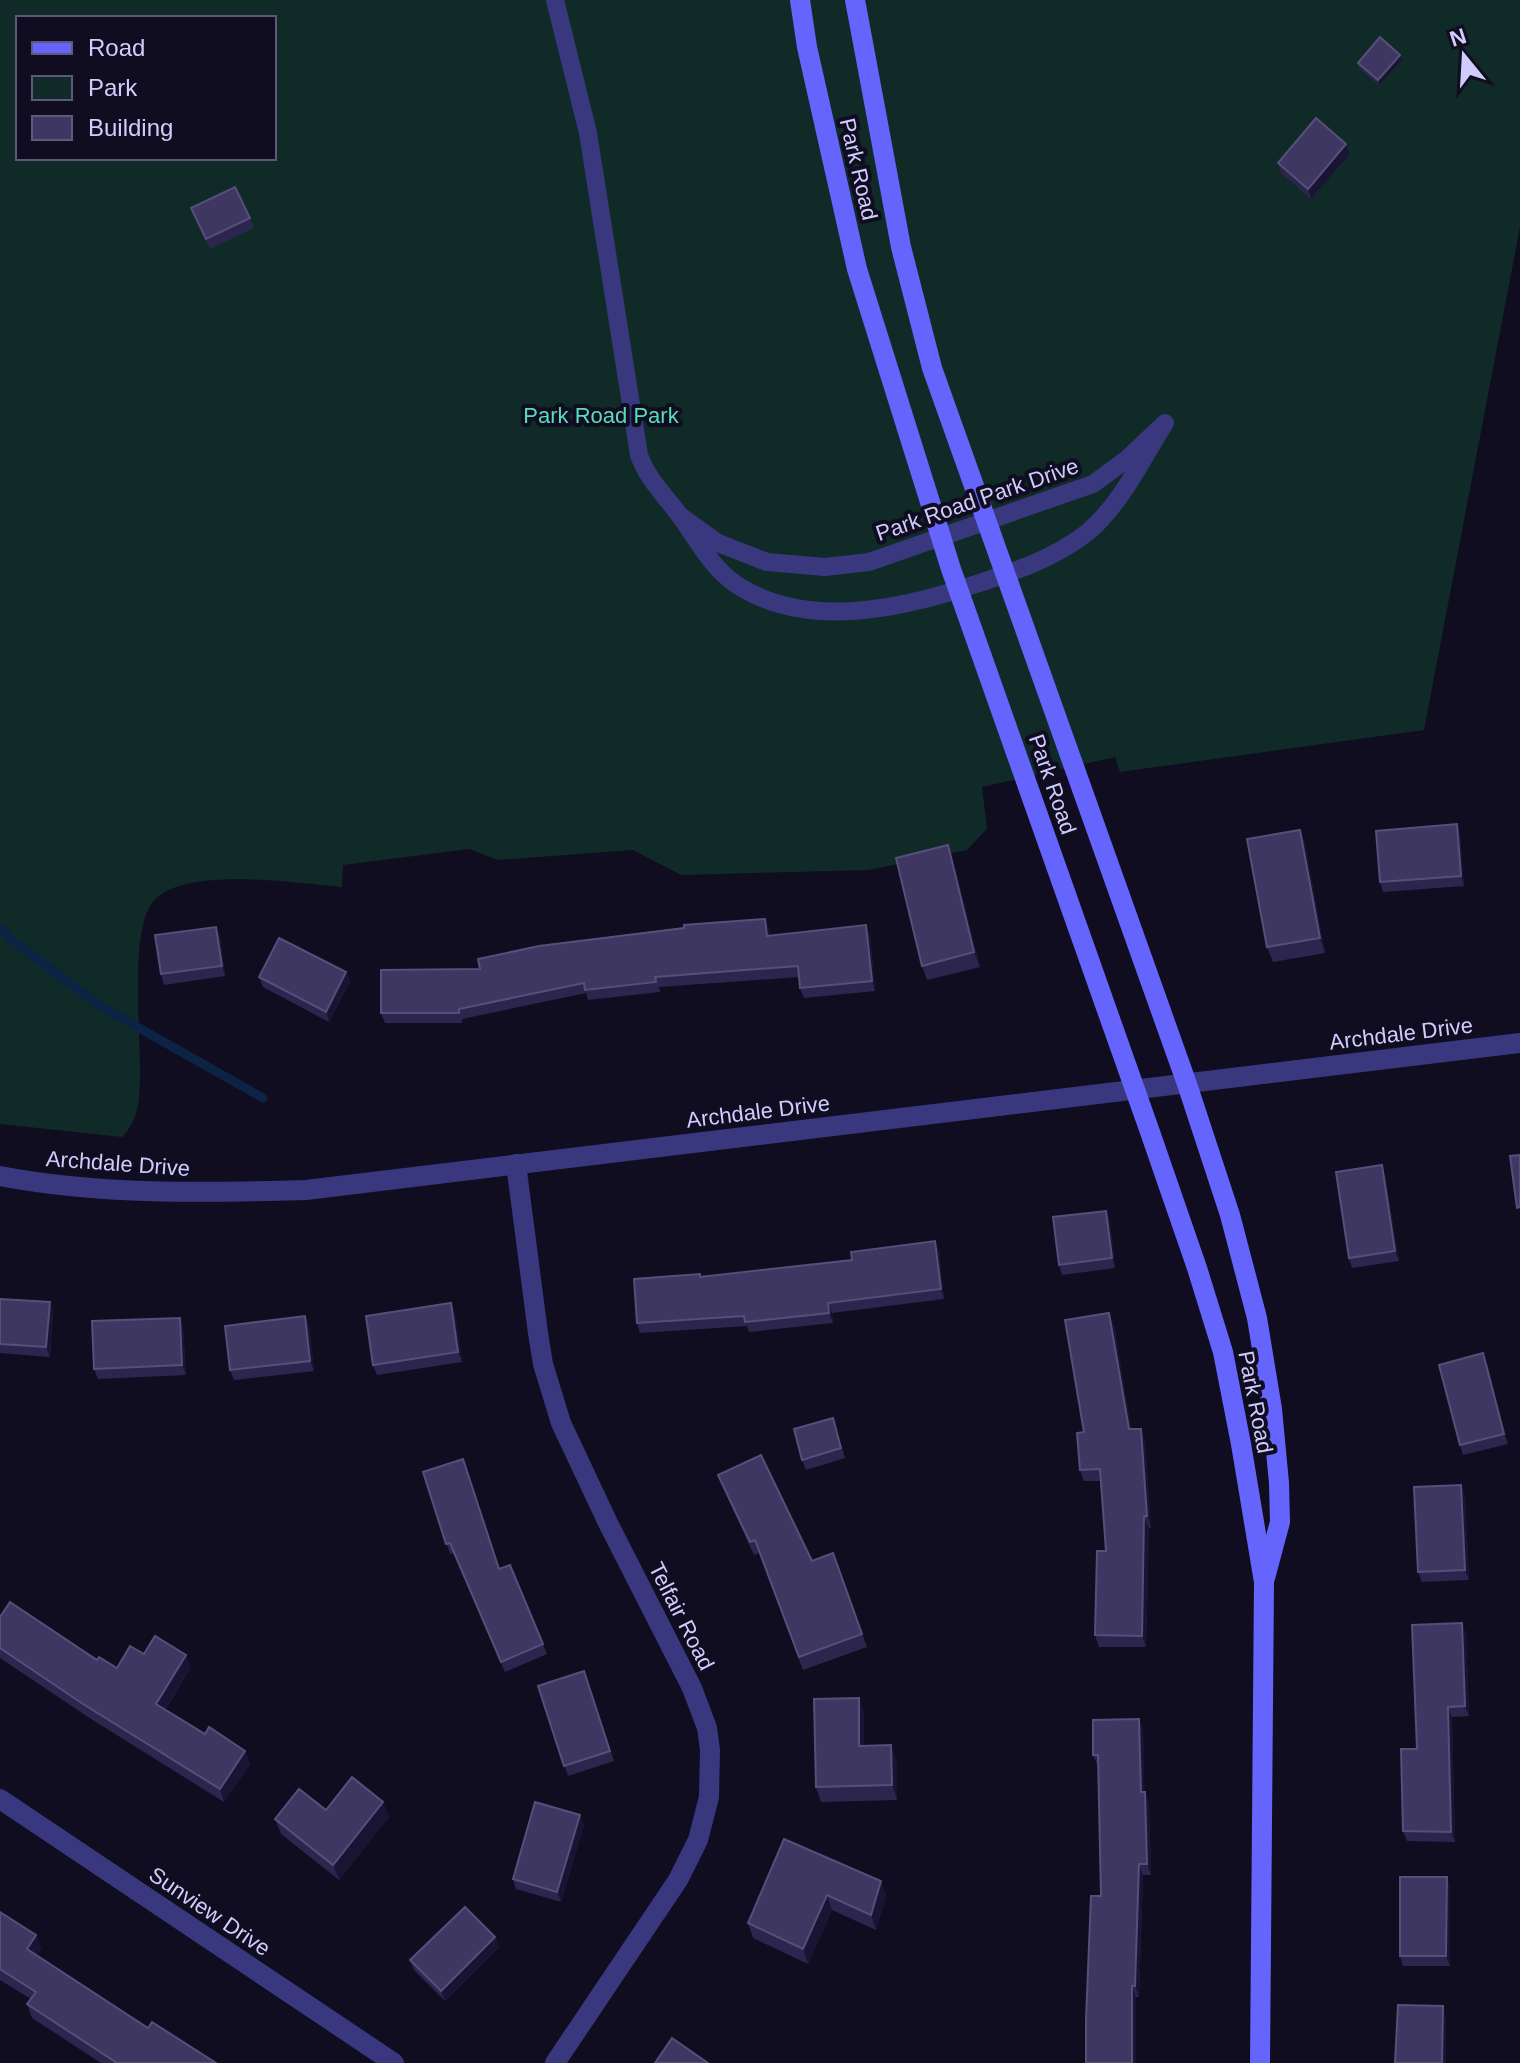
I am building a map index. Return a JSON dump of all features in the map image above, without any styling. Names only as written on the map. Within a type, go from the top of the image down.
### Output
[{"type":"main road","name":"Park Road","points":[[800,0],[814,78],[857,269],[959,590],[1197,1268],[1223,1352],[1264,1582],[1260,2063]]},
{"type":"main road","name":"Park Road","points":[[855,0],[905,262],[932,368],[1187,1084],[1230,1215],[1257,1318],[1272,1409],[1279,1483],[1280,1522],[1264,1582]]},
{"type":"street","name":"Archdale Drive","points":[[0,1176],[120,1190],[202,1193],[306,1190],[1520,1043]]},
{"type":"street","name":"Telfair Road","points":[[516,1164],[543,1364],[561,1423],[692,1688],[707,1728],[710,1750],[709,1797],[698,1840],[678,1880],[555,2063]]},
{"type":"street","name":"Sunview Drive","points":[[0,1799],[394,2063]]},
{"type":"lane","name":"Park Road Park Drive","points":[[555,0],[588,133],[639,455],[655,486],[708,557],[745,589],[809,609],[863,611],[906,604],[1005,575],[1052,555],[1076,541],[1100,520],[1165,423],[1127,459],[1093,484],[890,557],[851,565],[783,565],[752,557],[718,543],[679,515]]},
{"type":"green space","name":"Park Road Park","points":[[0,0],[1520,0],[1520,227],[1424,730],[1120,772],[1115,757],[982,787],[987,829],[967,850],[868,870],[681,875],[633,850],[498,860],[469,849],[343,865],[342,887],[239,879],[184,884],[164,893],[150,906],[144,921],[138,962],[139,1097],[136,1115],[122,1137],[0,1124]]},
{"type":"building","points":[[1380,37],[1400,55],[1378,80],[1358,63]]},
{"type":"building","points":[[1316,118],[1346,144],[1308,189],[1278,163]]},
{"type":"building","points":[[235,187],[250,218],[206,239],[191,208]]},
{"type":"building","points":[[1457,824],[1461,876],[1380,882],[1376,831]]},
{"type":"building","points":[[1300,830],[1320,938],[1267,947],[1247,839]]},
{"type":"building","points":[[948,845],[974,952],[922,966],[896,858]]},
{"type":"building","points":[[765,919],[767,936],[866,925],[872,981],[800,988],[798,966],[655,977],[656,982],[585,990],[584,983],[459,1009],[459,1013],[381,1013],[381,970],[480,969],[478,959],[539,946],[684,928],[684,925]]},
{"type":"building","points":[[216,927],[222,966],[161,974],[155,935]]},
{"type":"building","points":[[279,938],[346,972],[326,1012],[259,977]]},
{"type":"building","points":[[1520,1155],[1520,1207],[1517,1208],[1510,1156]]},
{"type":"building","points":[[1382,1165],[1395,1251],[1349,1258],[1336,1172]]},
{"type":"building","points":[[1106,1211],[1112,1258],[1059,1265],[1053,1217]]},
{"type":"building","points":[[935,1241],[941,1289],[828,1303],[829,1313],[745,1322],[744,1316],[637,1323],[634,1279],[700,1274],[700,1277],[852,1260],[851,1252]]},
{"type":"building","points":[[0,1299],[50,1302],[46,1347],[0,1344]]},
{"type":"building","points":[[451,1303],[458,1352],[373,1365],[366,1316]]},
{"type":"building","points":[[1109,1313],[1129,1429],[1141,1429],[1147,1516],[1144,1516],[1142,1636],[1095,1635],[1097,1551],[1106,1551],[1100,1469],[1080,1470],[1077,1433],[1084,1432],[1065,1320]]},
{"type":"building","points":[[305,1316],[310,1361],[230,1370],[225,1326]]},
{"type":"building","points":[[180,1318],[182,1365],[94,1369],[92,1321]]},
{"type":"building","points":[[1483,1353],[1504,1434],[1460,1445],[1439,1365]]},
{"type":"building","points":[[833,1418],[841,1448],[802,1460],[794,1429]]},
{"type":"building","points":[[761,1455],[812,1561],[833,1553],[862,1634],[799,1657],[755,1540],[750,1542],[718,1475]]},
{"type":"building","points":[[463,1459],[499,1569],[510,1565],[543,1644],[501,1662],[450,1543],[446,1544],[423,1472]]},
{"type":"building","points":[[1461,1485],[1465,1570],[1418,1572],[1414,1487]]},
{"type":"building","points":[[10,1602],[97,1660],[99,1657],[117,1668],[130,1646],[144,1654],[155,1636],[186,1655],[156,1704],[205,1734],[209,1727],[245,1751],[220,1789],[0,1648],[0,1617]]},
{"type":"building","points":[[1462,1623],[1465,1706],[1448,1707],[1451,1832],[1403,1831],[1401,1749],[1417,1749],[1412,1625]]},
{"type":"building","points":[[584,1671],[610,1751],[564,1766],[538,1686]]},
{"type":"building","points":[[859,1698],[859,1746],[891,1745],[892,1785],[816,1787],[814,1699]]},
{"type":"building","points":[[1139,1719],[1147,1864],[1139,1864],[1135,1986],[1132,1986],[1132,2063],[1086,2063],[1091,1896],[1101,1896],[1098,1755],[1093,1755],[1093,1720]]},
{"type":"building","points":[[352,1777],[383,1802],[333,1865],[275,1819],[299,1789],[326,1810]]},
{"type":"building","points":[[535,1802],[580,1815],[557,1892],[513,1879]]},
{"type":"building","points":[[784,1839],[881,1881],[871,1915],[827,1895],[803,1949],[748,1923]]},
{"type":"building","points":[[1400,1877],[1447,1877],[1446,1956],[1400,1956]]},
{"type":"building","points":[[465,1907],[495,1937],[441,1991],[410,1960]]},
{"type":"building","points":[[0,1912],[36,1935],[27,1949],[148,2028],[152,2022],[216,2063],[117,2063],[27,2004],[36,1992],[0,1969]]},
{"type":"building","points":[[1398,2005],[1443,2006],[1442,2063],[1395,2063]]},
{"type":"building","points":[[672,2038],[708,2063],[655,2063]]},
{"type":"waterway","points":[[0,928],[102,1007],[263,1098]]}]
